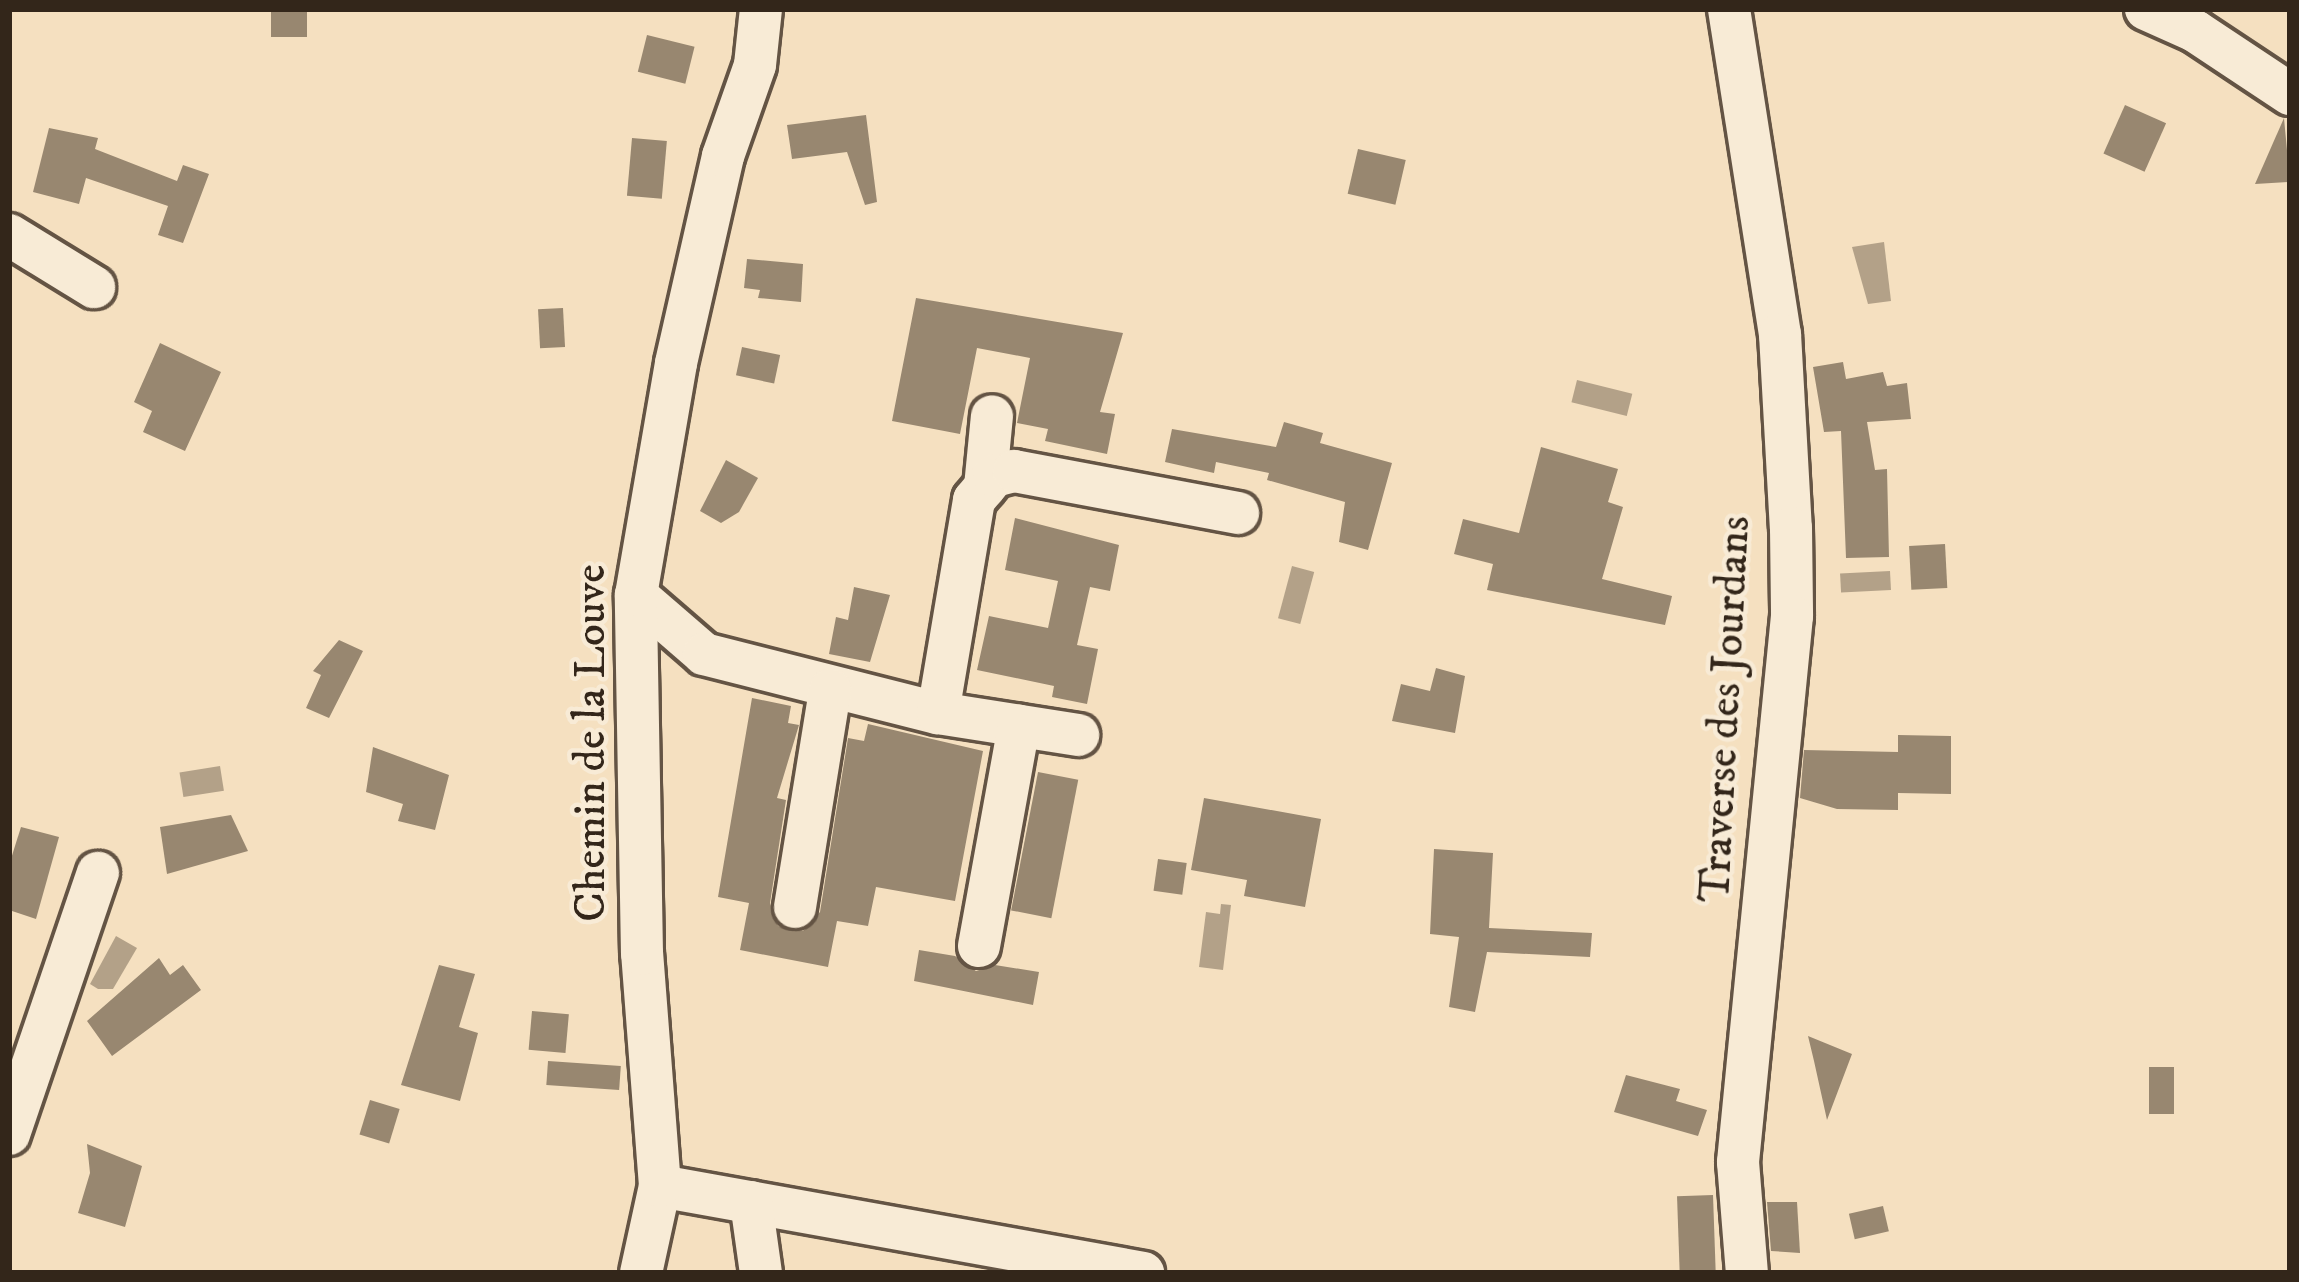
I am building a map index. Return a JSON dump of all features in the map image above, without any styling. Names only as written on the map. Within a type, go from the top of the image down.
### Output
[{"type":"street","name":"Chemin de la Louve","points":[[641,1273],[660,1186],[642,954],[636,595],[676,363],[723,156],[754,64],[761,9]]},
{"type":"street","name":"Traverse des Jourdans","points":[[1729,9],[1780,334],[1791,528],[1792,616],[1738,1162],[1747,1273]]},
{"type":"street","points":[[2146,9],[2195,31],[2290,94]]},
{"type":"street","points":[[9,235],[94,287]]},
{"type":"street","points":[[985,487],[992,416]]},
{"type":"street","points":[[938,713],[974,500],[985,487],[1014,471],[1238,513]]},
{"type":"street","points":[[636,595],[704,654],[830,690],[1078,735]]},
{"type":"street","points":[[795,907],[830,690]]},
{"type":"street","points":[[979,946],[1018,726]]},
{"type":"street","points":[[9,1134],[98,873]]},
{"type":"street","points":[[660,1186],[1143,1273]]},
{"type":"street","points":[[751,1202],[760,1273]]},
{"type":"shaded area","points":[[1884,242],[1891,301],[1868,304],[1852,247]]},
{"type":"shaded area","points":[[1577,380],[1632,394],[1627,416],[1571,402]]},
{"type":"shaded area","points":[[1292,566],[1314,572],[1300,624],[1278,618]]},
{"type":"shaded area","points":[[1890,571],[1891,590],[1841,593],[1840,574]]},
{"type":"shaded area","points":[[220,766],[224,791],[183,797],[180,772]]},
{"type":"shaded area","points":[[1221,904],[1231,905],[1223,970],[1199,967],[1206,912],[1220,914]]},
{"type":"shaded area","points":[[116,936],[137,948],[113,989],[98,989],[90,984]]},
{"type":"building","points":[[271,9],[307,9],[307,37],[271,37]]},
{"type":"building","points":[[647,35],[695,47],[685,84],[638,72]]},
{"type":"building","points":[[2125,105],[2166,123],[2145,172],[2103,153]]},
{"type":"building","points":[[866,115],[877,202],[865,205],[847,152],[792,159],[787,125]]},
{"type":"building","points":[[2284,118],[2290,182],[2255,184]]},
{"type":"building","points":[[49,128],[98,138],[95,149],[177,181],[183,165],[209,174],[183,243],[158,235],[168,206],[86,178],[79,204],[33,192]]},
{"type":"building","points":[[632,138],[667,141],[662,199],[627,196]]},
{"type":"building","points":[[1358,149],[1406,160],[1395,205],[1348,194]]},
{"type":"building","points":[[747,259],[803,264],[801,302],[758,298],[760,290],[744,288]]},
{"type":"building","points":[[916,298],[1123,333],[1100,412],[1115,414],[1107,454],[1045,441],[1048,429],[1017,423],[1030,358],[977,348],[960,434],[892,421]]},
{"type":"building","points":[[563,308],[565,347],[540,348],[538,309]]},
{"type":"building","points":[[160,343],[221,372],[185,451],[143,432],[152,411],[134,402]]},
{"type":"building","points":[[742,347],[780,355],[774,383],[736,375]]},
{"type":"building","points":[[1843,362],[1846,379],[1883,372],[1887,386],[1907,383],[1911,419],[1867,422],[1875,470],[1887,469],[1889,557],[1846,558],[1841,431],[1824,432],[1813,367]]},
{"type":"building","points":[[1284,422],[1323,433],[1320,443],[1392,463],[1368,550],[1339,542],[1345,502],[1267,480],[1269,473],[1216,462],[1214,473],[1165,462],[1172,429],[1276,447]]},
{"type":"building","points":[[1541,447],[1618,469],[1608,502],[1623,507],[1602,579],[1672,596],[1665,625],[1487,590],[1493,564],[1454,554],[1463,519],[1519,533]]},
{"type":"building","points":[[726,460],[758,478],[739,512],[721,523],[700,511]]},
{"type":"building","points":[[1015,518],[1119,545],[1110,591],[1090,587],[1077,645],[1098,649],[1087,704],[1052,697],[1054,686],[977,670],[989,616],[1048,628],[1058,581],[1005,570]]},
{"type":"building","points":[[1945,544],[1947,588],[1911,590],[1909,546]]},
{"type":"building","points":[[854,587],[890,595],[870,662],[829,654],[836,617],[848,620]]},
{"type":"building","points":[[339,640],[363,651],[329,718],[306,708],[321,675],[313,671]]},
{"type":"building","points":[[1436,668],[1465,676],[1455,733],[1392,721],[1401,684],[1430,691]]},
{"type":"building","points":[[752,698],[791,706],[788,723],[799,725],[777,798],[786,800],[770,903],[778,926],[803,931],[820,912],[848,738],[864,741],[868,724],[983,751],[955,901],[876,887],[868,926],[837,921],[828,967],[740,950],[749,903],[718,897]]},
{"type":"building","points":[[1898,735],[1951,736],[1951,794],[1898,793],[1898,810],[1837,809],[1800,798],[1804,750],[1898,752]]},
{"type":"building","points":[[373,747],[449,775],[435,830],[398,821],[403,804],[366,792]]},
{"type":"building","points":[[1038,772],[1078,780],[1051,918],[1011,910]]},
{"type":"building","points":[[1204,798],[1321,819],[1305,907],[1244,896],[1247,880],[1191,870]]},
{"type":"building","points":[[231,815],[248,851],[167,874],[160,827]]},
{"type":"building","points":[[21,827],[59,837],[36,919],[9,910],[9,865]]},
{"type":"building","points":[[1434,849],[1493,853],[1489,928],[1592,933],[1590,957],[1487,952],[1475,1012],[1449,1007],[1459,937],[1430,934]]},
{"type":"building","points":[[1158,859],[1187,863],[1182,895],[1154,891]]},
{"type":"building","points":[[919,950],[955,956],[976,971],[995,965],[1039,972],[1033,1005],[914,981]]},
{"type":"building","points":[[159,958],[170,975],[183,965],[201,990],[112,1056],[87,1021]]},
{"type":"building","points":[[439,965],[475,974],[459,1027],[478,1033],[460,1101],[401,1085]]},
{"type":"building","points":[[532,1011],[569,1014],[565,1053],[529,1050]]},
{"type":"building","points":[[1808,1036],[1852,1054],[1827,1120],[1814,1061]]},
{"type":"building","points":[[548,1061],[621,1066],[619,1090],[546,1085]]},
{"type":"building","points":[[2149,1067],[2174,1067],[2174,1114],[2149,1114]]},
{"type":"building","points":[[1626,1075],[1680,1089],[1676,1101],[1707,1110],[1698,1136],[1614,1112]]},
{"type":"building","points":[[370,1100],[400,1109],[389,1143],[359,1134]]},
{"type":"building","points":[[87,1144],[142,1166],[125,1227],[78,1213],[90,1173]]},
{"type":"building","points":[[1713,1195],[1716,1273],[1680,1273],[1677,1196]]},
{"type":"building","points":[[1767,1202],[1797,1202],[1800,1253],[1771,1251]]},
{"type":"building","points":[[1883,1206],[1889,1231],[1855,1239],[1849,1214]]}]
